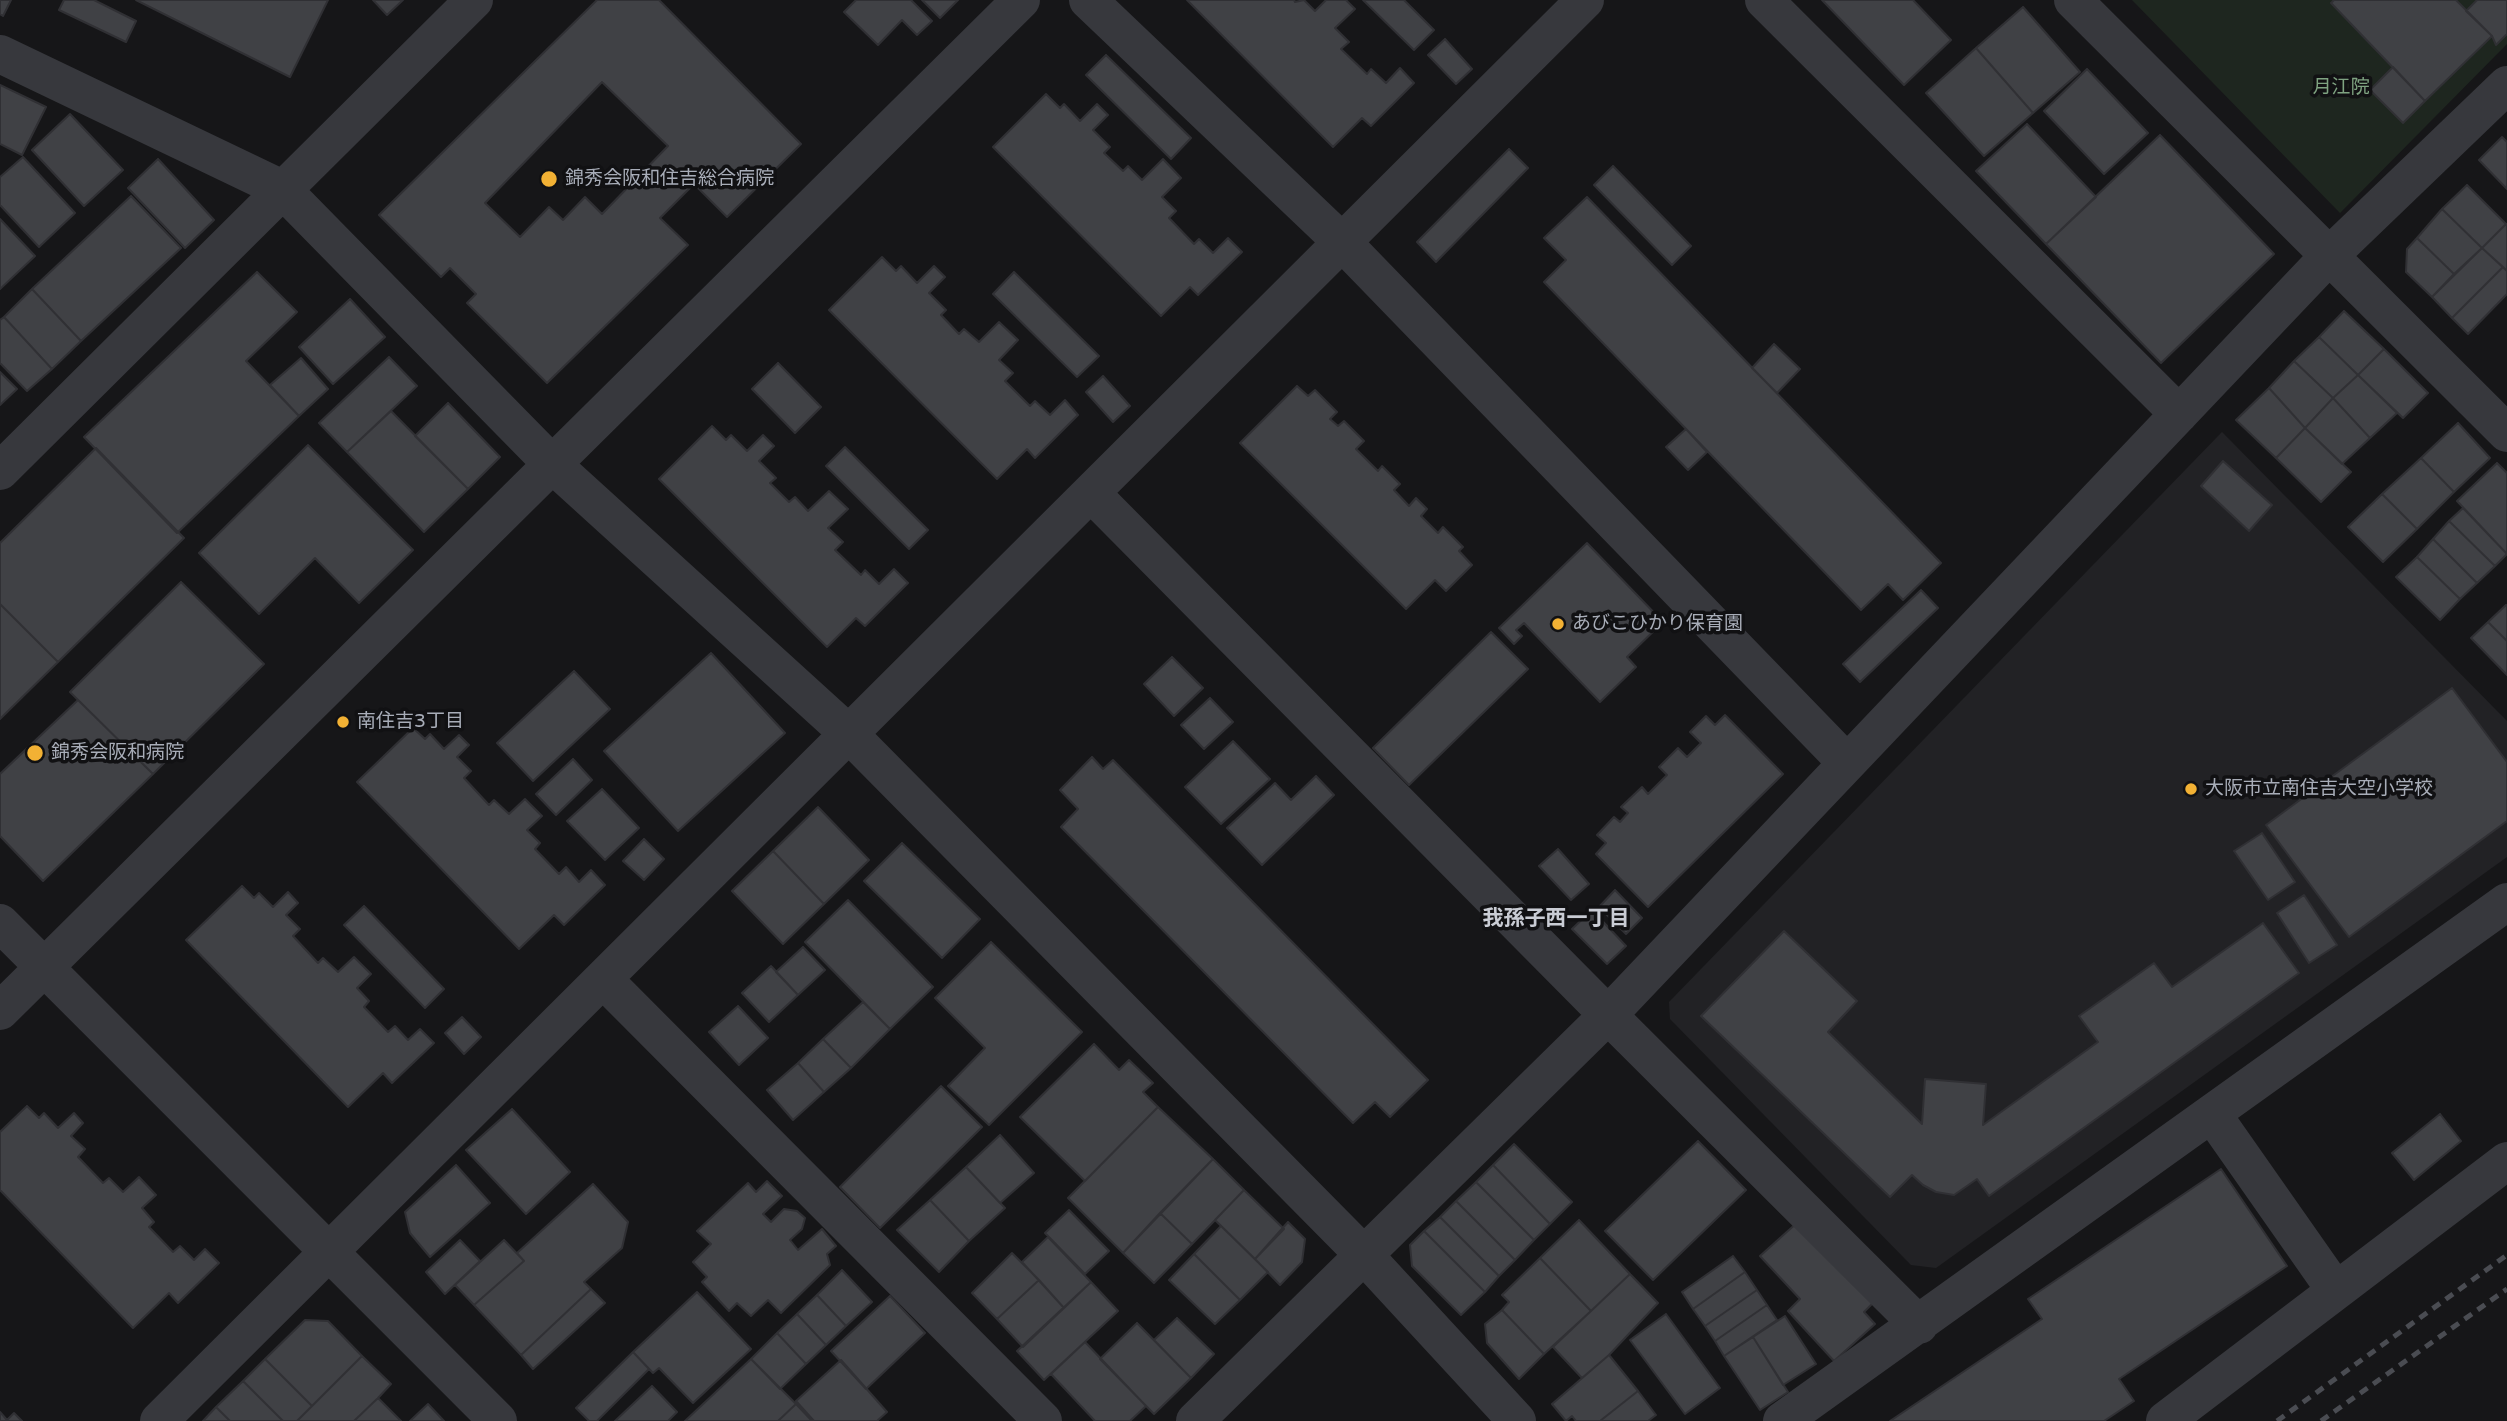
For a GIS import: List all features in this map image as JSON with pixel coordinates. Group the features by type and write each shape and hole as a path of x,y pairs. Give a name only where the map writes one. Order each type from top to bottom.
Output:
{"street":[{"path":"0,471 474,0"},
{"path":"0,1011 1021,0"},
{"path":"1088,0 1343,243 1847,764"},
{"path":"159,1421 1585,0"},
{"path":"1763,0 2179,414"},
{"path":"2073,0 2507,433"},
{"path":"0,54 282,189 552,464 849,734 1363,1254 1517,1421"},
{"path":"1195,1421 1608,1016 2329,256 2507,85"},
{"path":"1091,493 1608,1016 1919,1325"},
{"path":"1782,1421 2507,902"},
{"path":"0,923 498,1421"},
{"path":"603,979 1044,1421"},
{"path":"2212,1114 2336,1291"},
{"path":"2165,1421 2507,1161"}],"shaded area":[{"name":"大阪市立南住吉大空小学校","path":"2222,432 2507,721 2507,857 1936,1268 1911,1265 1670,1019 1669,1002"}],"green space":[{"name":"月江院","path":"2132,0 2507,0 2507,44 2340,213"}],"building":[{"path":"0,0 11,0 3,16 0,14"},
{"path":"64,0 94,0 136,21 126,42 59,10"},
{"path":"136,0 328,0 290,77"},
{"path":"373,0 403,0 387,15"},
{"path":"597,0 659,0 801,144 727,217 694,184 660,218 688,245 547,383 467,303 476,294 450,268 441,277 379,215","holes":["602,82 668,146 602,214 585,197 563,220 549,207 520,237 485,203"]},
{"path":"856,0 911,0 932,21 917,35 902,20 878,45 844,12"},
{"path":"922,0 958,0 940,18"},
{"path":"1187,0 1304,0 1315,11 1326,0 1346,0 1355,9 1335,28 1349,42 1341,49 1367,74 1371,69 1386,83 1400,68 1414,83 1371,126 1362,118 1333,147"},
{"path":"1363,0 1404,0 1434,30 1414,50"},
{"path":"1822,0 1913,0 1951,40 1904,85"},
{"path":"2334,0 2456,0 2492,36 2425,101 2331,3"},
{"path":"2477,0 2507,0 2507,34 2496,45 2492,36 2466,11"},
{"path":"2023,7 2080,72 2033,113 1976,48"},
{"path":"1445,39 1472,69 1456,84 1428,55"},
{"path":"1976,48 2033,113 1984,156 1926,93"},
{"path":"1106,55 1191,138 1171,159 1086,75"},
{"path":"2393,67 2425,101 2403,123 2370,90"},
{"path":"2087,69 2148,133 2104,174 2044,111"},
{"path":"0,85 46,107 22,155 0,144"},
{"path":"1046,94 1060,108 1064,104 1080,121 1097,104 1108,115 1093,130 1110,147 1104,153 1123,171 1128,166 1142,180 1163,159 1181,178 1162,197 1176,211 1169,218 1194,244 1199,239 1213,253 1228,238 1242,252 1198,295 1190,287 1161,316 993,147"},
{"path":"70,114 123,170 84,206 32,150"},
{"path":"2027,124 2096,197 2046,244 1976,171"},
{"path":"2160,135 2274,254 2161,363 2046,244"},
{"path":"2502,137 2507,142 2507,189 2479,160"},
{"path":"1509,149 1528,168 1436,262 1417,242"},
{"path":"23,157 75,213 39,247 0,205 0,177"},
{"path":"158,159 214,220 185,248 128,188"},
{"path":"1613,166 1691,246 1672,265 1594,185"},
{"path":"2467,185 2506,224 2482,248 2442,209"},
{"path":"131,196 181,248 81,341 32,289"},
{"path":"1587,197 1941,563 1903,600 1888,584 1861,610 1544,282 1566,260 1544,238"},
{"path":"2442,209 2482,248 2454,274 2417,238"},
{"path":"0,219 35,256 0,289"},
{"path":"2507,224 2507,271 2482,248"},
{"path":"2417,238 2454,274 2432,297 2406,272 2407,249"},
{"path":"2482,248 2503,267 2452,318 2432,297"},
{"path":"882,257 896,271 901,266 917,283 934,266 945,277 929,293 946,310 941,315 959,334 964,329 979,342 999,322 1018,340 999,360 1013,373 1005,381 1030,406 1035,401 1050,415 1065,400 1078,415 1035,458 1027,449 997,479 829,310"},
{"path":"2503,267 2507,271 2507,294 2468,334 2452,318"},
{"path":"257,272 297,312 246,361 299,416 177,533 84,437"},
{"path":"1014,272 1099,356 1077,377 993,294"},
{"path":"32,289 81,341 52,369 4,317"},
{"path":"350,299 385,337 333,384 299,347"},
{"path":"2344,311 2384,349 2358,375 2319,337"},
{"path":"4,317 52,369 27,391 0,363 0,320"},
{"path":"2319,337 2358,375 2333,398 2294,361"},
{"path":"1774,344 1800,369 1777,393 1752,368"},
{"path":"2384,349 2428,393 2403,418 2358,375"},
{"path":"389,357 417,386 347,452 319,423"},
{"path":"301,358 328,389 299,416 270,385"},
{"path":"2294,361 2333,398 2305,428 2269,388"},
{"path":"778,363 821,407 795,433 752,389"},
{"path":"0,372 17,389 0,405"},
{"path":"2358,375 2397,413 2370,438 2333,398"},
{"path":"1103,376 1130,406 1113,422 1086,392"},
{"path":"1297,386 1308,396 1315,390 1337,412 1330,419 1338,426 1344,421 1364,441 1356,449 1378,471 1382,466 1400,484 1394,490 1409,506 1416,498 1427,509 1421,516 1438,533 1443,527 1463,547 1459,551 1472,565 1446,591 1435,580 1406,609 1240,443"},
{"path":"2269,388 2305,428 2276,458 2236,420"},
{"path":"2333,398 2370,438 2342,464 2305,428"},
{"path":"448,403 500,457 468,489 415,436"},
{"path":"391,411 468,489 424,532 347,452"},
{"path":"2458,423 2490,458 2454,492 2421,458"},
{"path":"712,426 726,440 731,435 747,451 763,435 774,446 759,461 776,478 770,483 789,502 795,497 808,511 829,491 848,509 828,528 843,542 835,550 861,575 865,570 879,584 894,569 908,583 865,626 856,618 827,647 659,479"},
{"path":"2305,428 2351,472 2321,502 2276,458"},
{"path":"1686,429 1707,452 1688,470 1666,447"},
{"path":"308,445 413,550 359,603 315,558 259,614 199,553"},
{"path":"845,447 928,530 909,549 826,466"},
{"path":"96,448 184,538 58,662 0,604 0,543"},
{"path":"2421,458 2454,492 2417,529 2382,494"},
{"path":"2223,461 2272,505 2249,531 2201,486"},
{"path":"2497,463 2507,473 2507,554 2457,501"},
{"path":"2382,494 2417,529 2383,562 2348,527"},
{"path":"2463,508 2507,554 2495,566 2449,521"},
{"path":"2449,521 2495,566 2477,583 2433,539"},
{"path":"2433,539 2477,583 2460,599 2417,557"},
{"path":"1587,543 1663,622 1627,657 1636,667 1600,702 1524,623 1516,630 1522,636 1514,644 1499,628"},
{"path":"2417,557 2460,599 2440,620 2396,577"},
{"path":"181,582 264,664 153,774 70,692"},
{"path":"1921,590 1938,608 1860,682 1843,664"},
{"path":"0,604 58,662 0,719"},
{"path":"2507,606 2507,641 2488,622"},
{"path":"2488,622 2507,641 2507,675 2471,638"},
{"path":"1491,632 1528,669 1409,785 1373,748"},
{"path":"711,653 785,733 678,831 604,751"},
{"path":"1172,657 1203,688 1174,716 1144,684"},
{"path":"574,671 610,709 533,781 497,743"},
{"path":"2452,688 2507,762 2507,821 2349,937 2266,825"},
{"path":"1210,698 1233,722 1204,749 1181,725"},
{"path":"78,700 153,774 43,881 0,836 0,774"},
{"path":"1725,715 1783,774 1648,907 1596,854 1606,843 1597,835 1614,817 1620,822 1628,813 1621,807 1642,787 1648,794 1667,775 1659,767 1678,748 1687,757 1701,743 1690,732 1706,716 1715,725"},
{"path":"413,728 425,739 430,734 444,749 459,735 469,745 457,757 471,771 464,778 489,805 494,800 509,814 525,799 542,816 527,830 540,843 535,849 559,874 566,867 579,882 591,870 605,885 564,925 554,915 519,949 357,782"},
{"path":"1233,741 1270,779 1221,824 1185,787"},
{"path":"1092,757 1103,769 1113,760 1428,1080 1390,1117 1375,1102 1353,1123 1061,827 1078,809 1060,790"},
{"path":"573,759 592,780 556,815 536,794"},
{"path":"1316,776 1334,795 1262,865 1227,828 1275,783 1291,800"},
{"path":"602,789 639,828 605,860 567,821"},
{"path":"818,807 869,860 824,904 773,851"},
{"path":"2262,833 2295,882 2268,900 2234,851"},
{"path":"644,839 664,859 644,880 623,861"},
{"path":"902,843 980,919 942,958 864,881"},
{"path":"1558,849 1589,884 1571,900 1539,866"},
{"path":"773,851 824,904 783,944 732,891"},
{"path":"242,886 254,898 259,893 273,907 288,892 298,903 286,915 300,929 293,936 318,963 323,958 338,972 354,957 371,974 357,988 369,1001 364,1007 388,1032 395,1026 408,1040 420,1029 434,1043 392,1083 383,1073 348,1107 186,940"},
{"path":"1615,890 1642,918 1626,934 1599,907"},
{"path":"2304,895 2337,945 2309,963 2277,913"},
{"path":"848,900 933,987 890,1029 805,942"},
{"path":"364,906 444,989 425,1008 344,925"},
{"path":"1592,910 1626,946 1607,964 1572,929"},
{"path":"2263,923 2299,973 1989,1196 1977,1179 1954,1195 1936,1192 1912,1175 1890,1197 1701,1016 1784,931 1857,1001 1828,1032 1922,1124 1925,1079 1986,1084 1983,1125 2098,1042 2079,1016 2154,963 2172,987"},
{"path":"991,942 1082,1032 989,1125 948,1086 985,1048 935,998"},
{"path":"803,947 825,970 798,995 776,972"},
{"path":"771,966 798,995 769,1022 742,993"},
{"path":"863,1002 890,1029 851,1068 823,1039"},
{"path":"738,1006 768,1038 739,1065 709,1032"},
{"path":"462,1017 481,1037 464,1054 445,1033"},
{"path":"823,1039 851,1068 824,1092 798,1063"},
{"path":"1094,1044 1119,1070 1129,1060 1153,1083 1143,1092 1158,1107 1085,1181 1020,1117"},
{"path":"798,1063 824,1092 793,1120 767,1090"},
{"path":"941,1086 982,1127 880,1228 840,1187"},
{"path":"27,1106 39,1118 44,1113 58,1128 74,1113 83,1123 71,1136 85,1149 78,1157 103,1183 109,1178 123,1192 139,1177 156,1195 142,1208 154,1222 149,1227 173,1252 180,1246 194,1260 205,1249 219,1263 178,1303 169,1293 133,1328 0,1190 0,1132"},
{"path":"1158,1107 1213,1159 1123,1253 1068,1198"},
{"path":"512,1109 570,1172 526,1214 466,1150"},
{"path":"2440,1114 2461,1141 2414,1180 2392,1153"},
{"path":"1000,1135 1034,1173 1000,1203 966,1167"},
{"path":"1698,1141 1746,1190 1653,1280 1605,1231"},
{"path":"1514,1144 1572,1202 1550,1224 1493,1165"},
{"path":"1213,1159 1244,1190 1192,1244 1160,1213"},
{"path":"456,1165 490,1203 430,1257 410,1233 405,1212"},
{"path":"1493,1165 1550,1224 1534,1240 1476,1182"},
{"path":"966,1167 1005,1208 969,1241 930,1200"},
{"path":"2221,1169 2287,1266 2119,1379 2134,1401 2104,1421 1890,1421 2042,1319 2028,1299"},
{"path":"767,1181 782,1196 763,1214 771,1222 784,1209 797,1211 805,1218 802,1229 790,1240 798,1250 822,1229 836,1246 827,1254 830,1265 781,1313 768,1300 751,1316 737,1303 729,1311 702,1282 707,1277 693,1262 711,1244 697,1231 748,1183 756,1192"},
{"path":"1476,1182 1534,1240 1515,1260 1456,1201"},
{"path":"593,1184 628,1222 622,1248 584,1282 591,1289 521,1355 474,1305 524,1261 517,1253"},
{"path":"1244,1190 1284,1229 1255,1259 1215,1220"},
{"path":"930,1200 969,1241 939,1272 897,1230"},
{"path":"1456,1201 1515,1260 1499,1276 1440,1217"},
{"path":"1069,1210 1109,1251 1085,1274 1045,1233"},
{"path":"1160,1213 1192,1244 1154,1283 1123,1253"},
{"path":"1440,1217 1499,1276 1485,1292 1424,1231"},
{"path":"1579,1220 1630,1274 1591,1311 1540,1258"},
{"path":"1799,1221 1874,1302 1864,1312 1875,1324 1834,1361 1788,1311 1800,1299 1760,1256"},
{"path":"1288,1222 1305,1239 1302,1262 1280,1285 1255,1259"},
{"path":"1221,1226 1268,1272 1240,1300 1194,1254"},
{"path":"1424,1231 1485,1292 1461,1315 1412,1266 1410,1245"},
{"path":"1048,1237 1091,1282 1064,1308 1022,1262"},
{"path":"460,1240 480,1261 445,1294 426,1272"},
{"path":"504,1240 524,1261 474,1305 455,1285"},
{"path":"1012,1253 1039,1280 997,1319 972,1293"},
{"path":"1194,1254 1240,1300 1215,1324 1169,1280"},
{"path":"1733,1256 1745,1272 1693,1309 1682,1292"},
{"path":"1540,1258 1591,1311 1544,1354 1502,1310 1509,1302 1502,1295"},
{"path":"842,1270 872,1302 846,1326 817,1295"},
{"path":"1745,1272 1757,1290 1705,1326 1693,1309"},
{"path":"1630,1274 1658,1303 1609,1355 1582,1378 1553,1347"},
{"path":"1039,1280 1064,1308 1023,1347 997,1319"},
{"path":"1091,1282 1118,1311 1044,1380 1017,1351"},
{"path":"591,1289 605,1303 533,1369 521,1355"},
{"path":"1757,1290 1767,1305 1715,1341 1705,1326"},
{"path":"697,1292 751,1349 693,1403 659,1368 653,1373 633,1352"},
{"path":"817,1295 846,1326 826,1345 797,1314"},
{"path":"890,1296 925,1333 866,1389 831,1351"},
{"path":"1767,1305 1777,1320 1724,1356 1715,1341"},
{"path":"1502,1310 1544,1354 1519,1379 1487,1343 1485,1324"},
{"path":"797,1314 826,1345 806,1364 777,1333"},
{"path":"1666,1314 1720,1388 1685,1414 1630,1340"},
{"path":"1785,1316 1816,1364 1783,1385 1753,1337"},
{"path":"1177,1318 1214,1354 1191,1378 1154,1340"},
{"path":"305,1320 328,1321 362,1356 312,1406 265,1359"},
{"path":"1137,1323 1191,1378 1154,1414 1100,1359"},
{"path":"777,1333 806,1364 780,1389 751,1359"},
{"path":"1753,1337 1788,1392 1760,1410 1724,1356"},
{"path":"1085,1342 1146,1406 1130,1421 1095,1421 1051,1374"},
{"path":"633,1352 649,1369 597,1421 589,1421 576,1408"},
{"path":"1609,1355 1638,1391 1600,1421 1576,1421 1572,1416 1566,1421 1552,1404"},
{"path":"362,1356 391,1384 378,1398 354,1421 297,1421"},
{"path":"265,1359 312,1406 297,1421 283,1421 243,1381"},
{"path":"751,1359 796,1404 778,1421 685,1421"},
{"path":"841,1360 887,1412 877,1421 814,1421 796,1401"},
{"path":"243,1381 283,1421 230,1421 216,1407"},
{"path":"652,1386 677,1412 668,1421 615,1421"},
{"path":"1638,1391 1656,1415 1648,1421 1600,1421"},
{"path":"378,1398 401,1421 354,1421"},
{"path":"428,1404 444,1421 410,1421"},
{"path":"796,1404 812,1421 778,1421"},
{"path":"216,1407 230,1421 203,1421"},
{"path":"0,1412 7,1420 14,1413 22,1421 0,1421"}],"railway":[{"path":"2277,1421 2507,1255"},
{"path":"2321,1421 2507,1289"}],"place":[{"name":"錦秀会阪和住吉総合病院","path":"549,179"},
{"name":"あびこひかり保育園","path":"1558,624"},
{"name":"南住吉3丁目","path":"343,722"},
{"name":"錦秀会阪和病院","path":"35,753"},
{"name":"大阪市立南住吉大空小学校","path":"2191,789"}],"district":[{"name":"我孫子西一丁目","path":"1556,919"}]}
